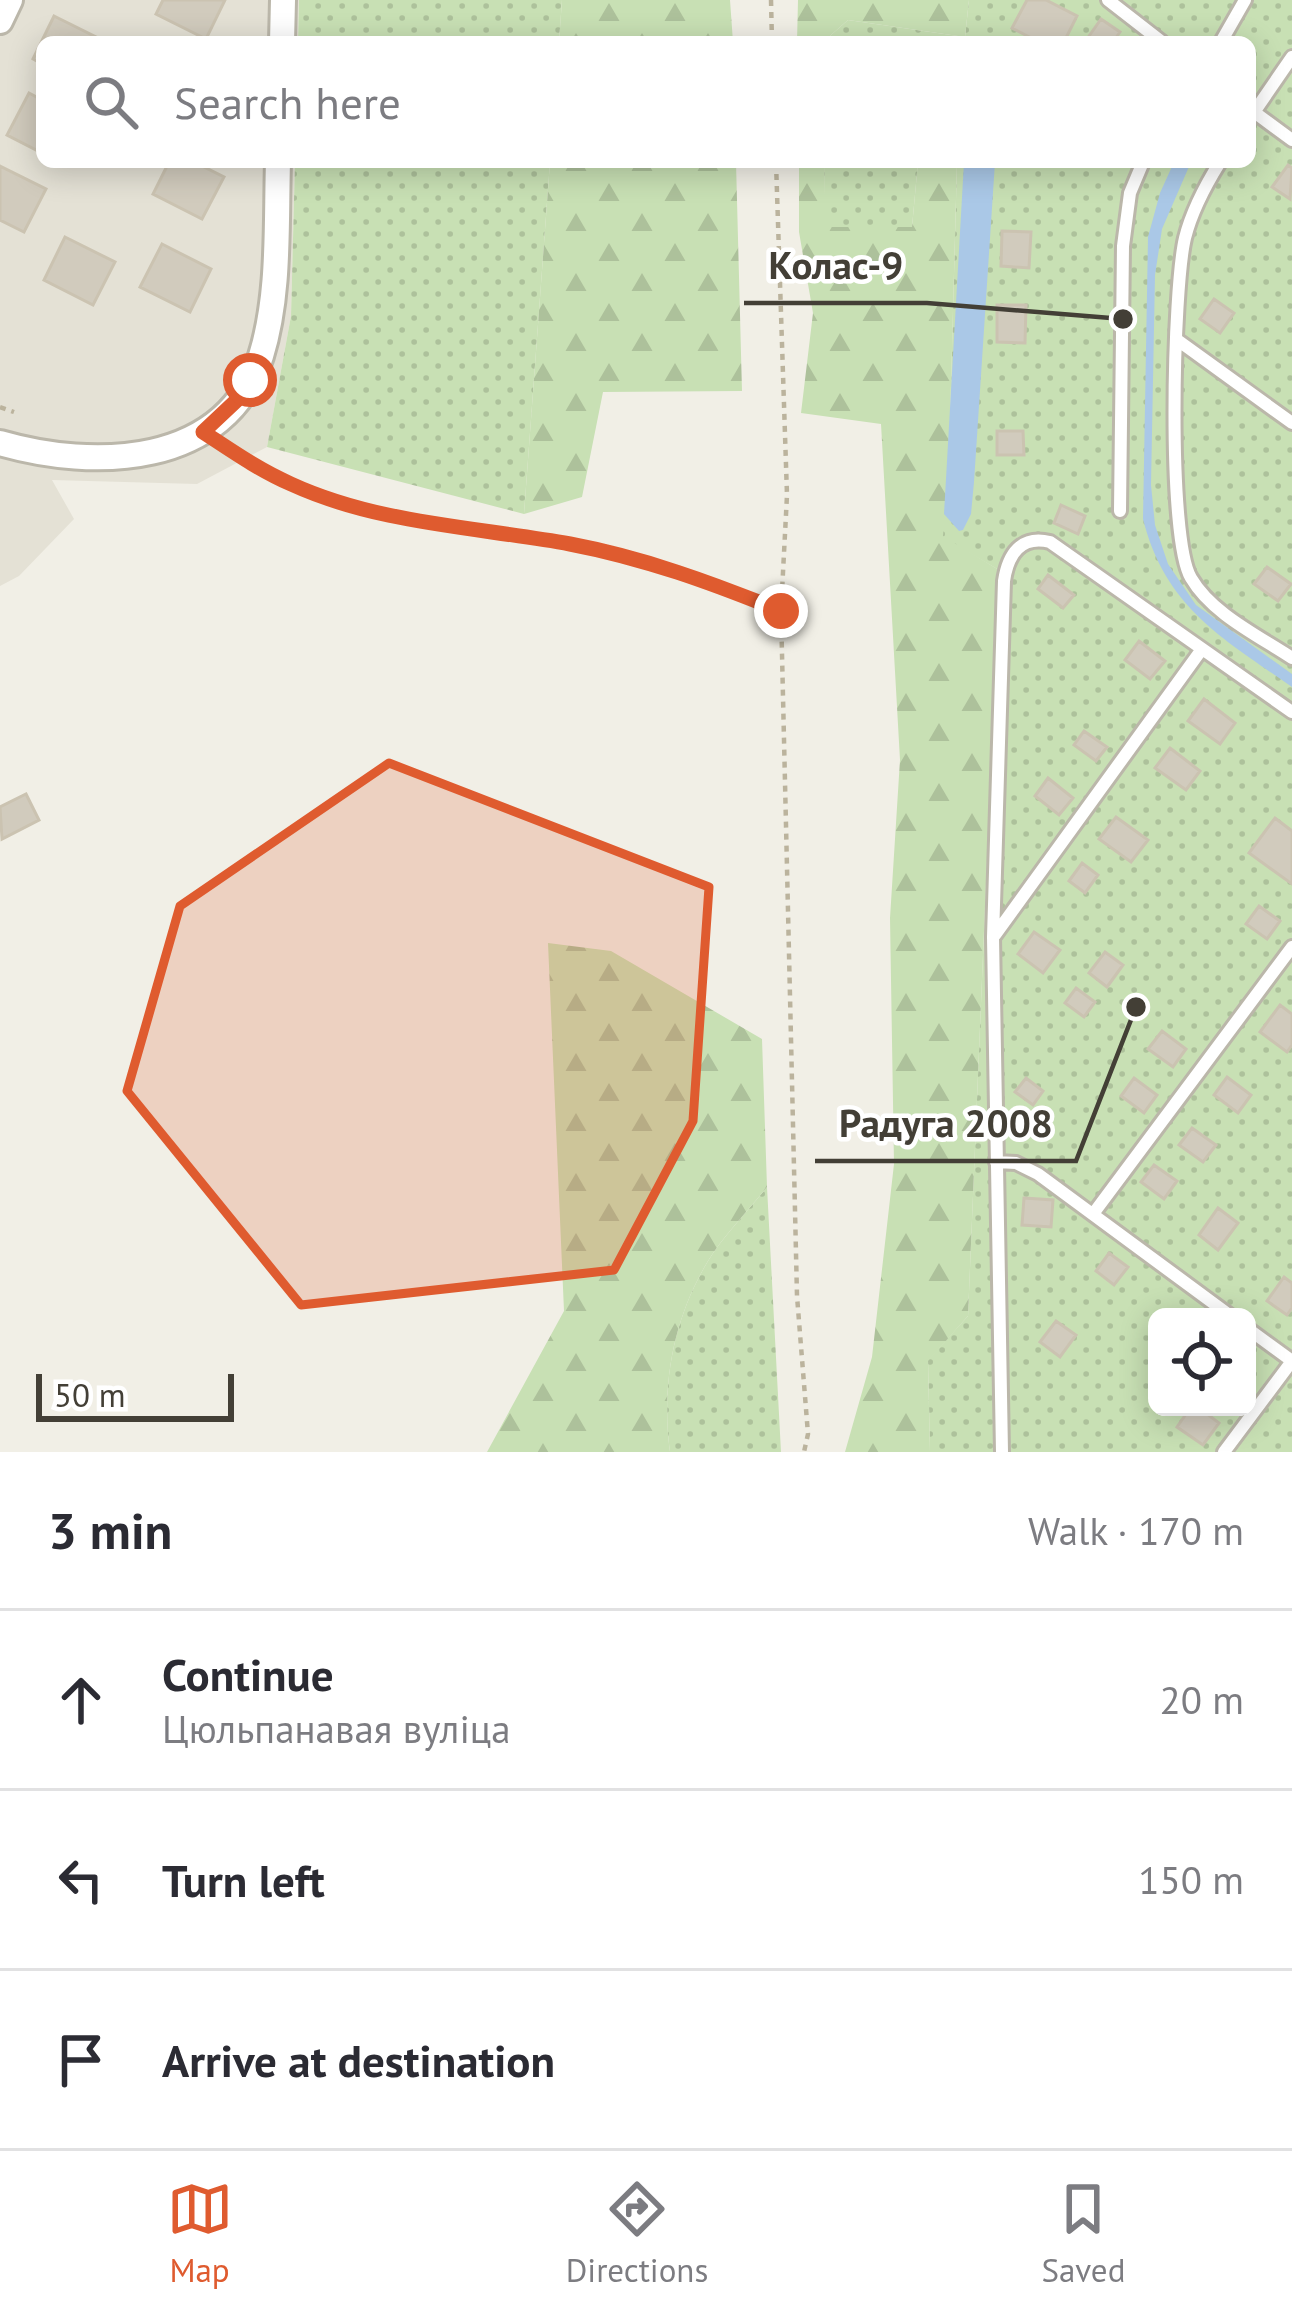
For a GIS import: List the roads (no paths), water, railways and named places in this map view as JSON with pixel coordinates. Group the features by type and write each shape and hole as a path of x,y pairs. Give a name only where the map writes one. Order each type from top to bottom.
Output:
{"street":[{"path":"0,21 10,0"},
{"path":"282,36 283,0"},
{"path":"0,443 76,457 127,458 170,448 203,432 237,400 260,359 274,275 278,168"}],"lane":[{"path":"1108,0 1154,36"},
{"path":"1224,36 1245,0"},
{"path":"1256,107 1292,57"},
{"path":"1256,116 1292,140"},
{"path":"1120,511 1123,246 1130,193 1140,168"},
{"path":"1217,168 1194,210 1177,297 1178,536 1182,558 1203,593 1292,658"},
{"path":"1176,339 1292,423"},
{"path":"1003,1452 993,937 1004,581 1014,550 1030,540 1050,542 1292,712"},
{"path":"993,937 1202,649"},
{"path":"1093,1214 1292,947"},
{"path":"996,1162 1027,1167 1220,1308"},
{"path":"1224,1452 1292,1361 1256,1335"}],"water":[{"path":"964,168 995,168 971,514 959,531 944,514"},
{"path":"1171,168 1188,168 1162,229 1155,275 1151,485 1155,525 1168,564 1196,605 1292,674 1292,687 1220,636 1181,598 1153,549 1143,519 1148,237"}],"place":[{"name":"Колас-9","path":"1123,319"},
{"name":"Радуга 2008","path":"1136,1007"}]}
